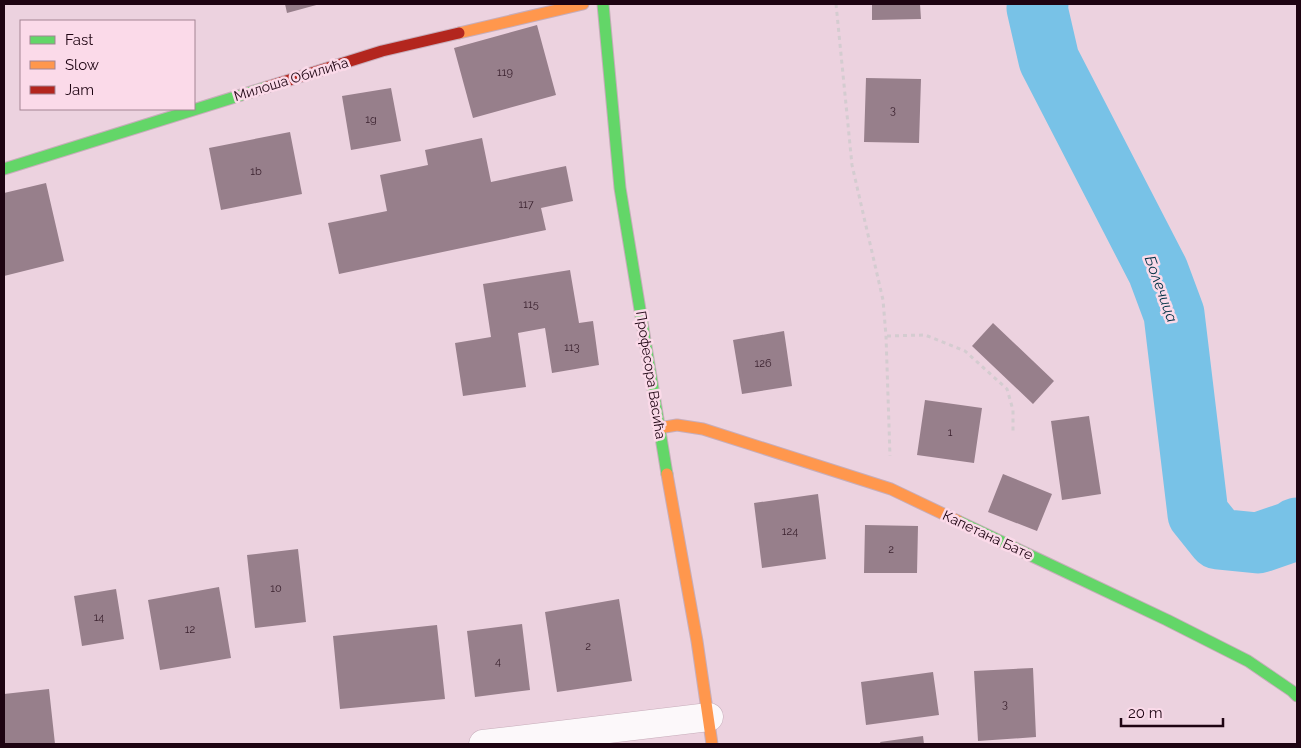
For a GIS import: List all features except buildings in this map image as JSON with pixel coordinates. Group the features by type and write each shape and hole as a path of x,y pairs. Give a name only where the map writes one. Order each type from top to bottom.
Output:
{"street":[{"name":"Милоша Обилића","path":"195,109 382,51 583,4"},
{"name":"Професора Васића","path":"603,4 620,188 659,428 697,641 712,744"},
{"name":"Милоша Обилића","path":"4,169 193,110"},
{"name":"Капетана Бате","path":"659,428 676,425 703,429 891,490 1248,660 1297,696"},
{"path":"483,744 709,717"}],"path":[{"path":"836,4 852,165 883,300 891,490"},
{"path":"886,336 925,335 965,351 1007,389 1013,410 1013,434"}],"waterway":[{"name":"Болечица","path":"1038,4 1037,8 1049,60 1158,271 1174,314 1198,514 1218,539 1258,543 1297,528"}],"traffic: fast":[{"path":"603,4 620,188 667,474"},
{"path":"195,109 267,87"},
{"path":"4,169 193,110"},
{"path":"958,521 1167,620 1248,661 1297,696"}],"traffic: slow":[{"path":"459,33 583,4"},
{"path":"659,428 677,425 703,429 891,489 958,521"},
{"path":"667,474 697,641 712,744"}],"traffic: jam":[{"path":"267,87 382,51 459,33"}]}
